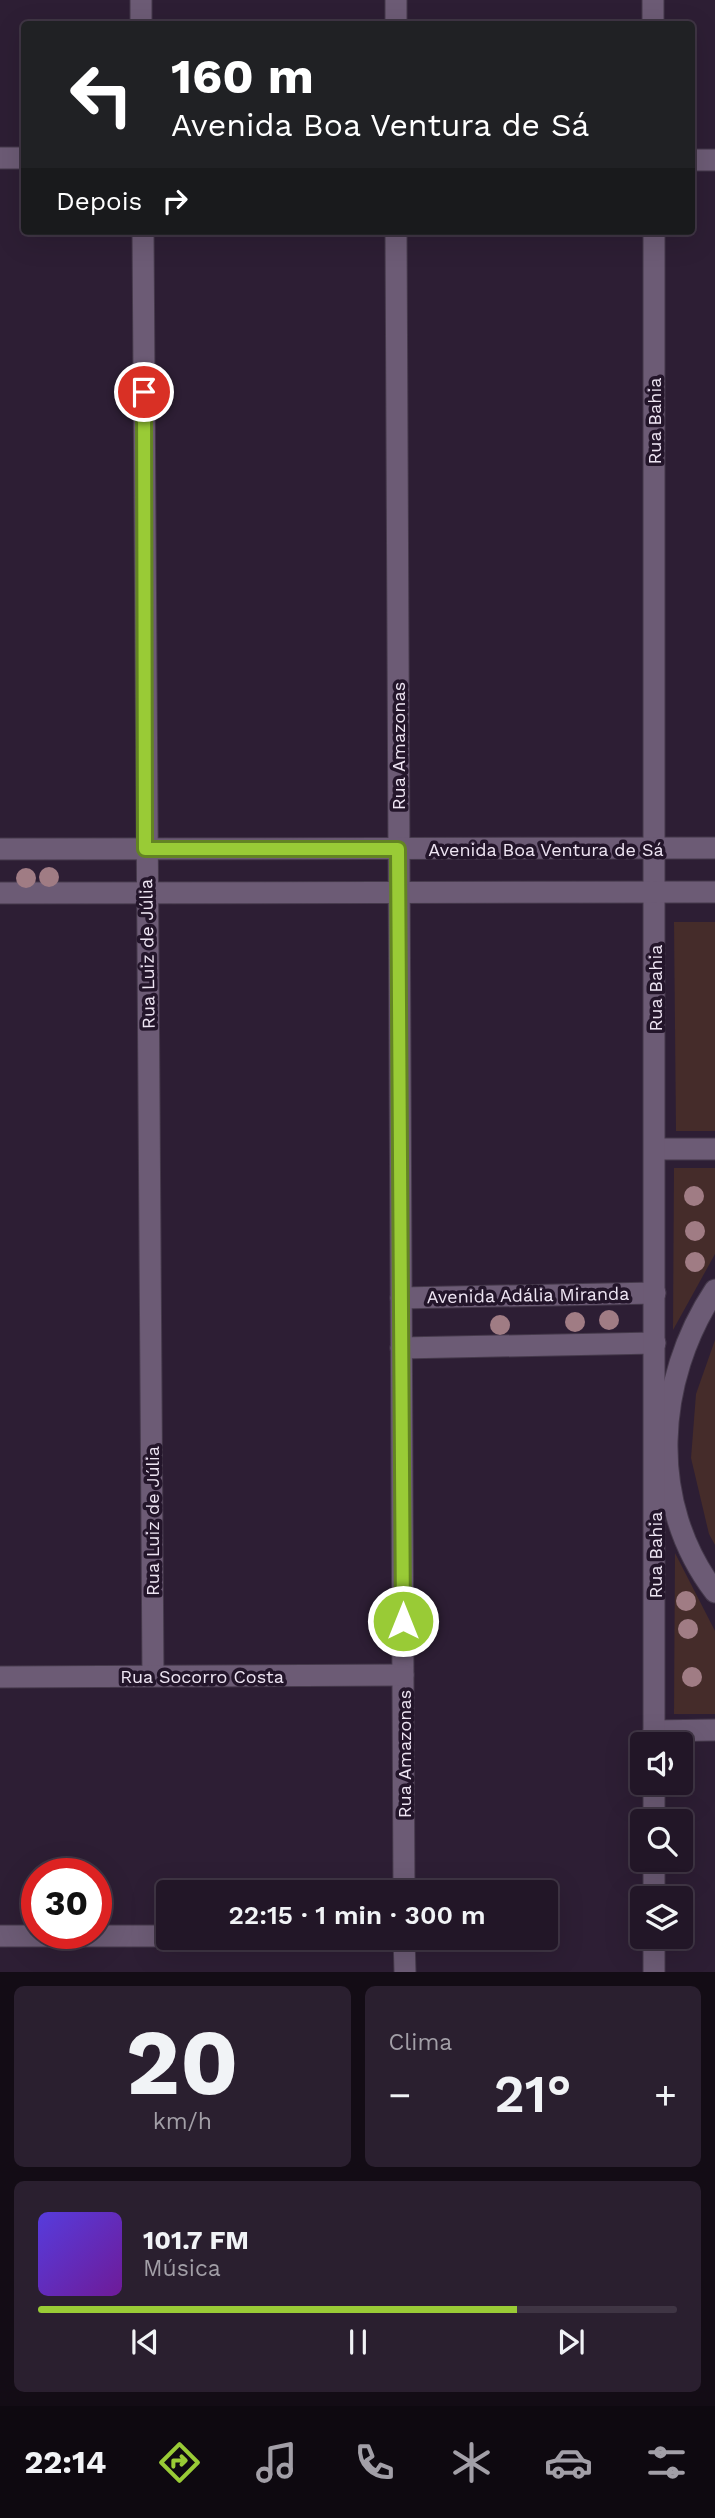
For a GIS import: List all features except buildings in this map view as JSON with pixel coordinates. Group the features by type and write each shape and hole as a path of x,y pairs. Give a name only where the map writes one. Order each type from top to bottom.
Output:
{"street":[{"path":"141,0 141,21"},
{"path":"396,0 396,21"},
{"path":"653,0 653,21"},
{"path":"0,158 21,158"},
{"path":"695,160 715,160"},
{"name":"Rua Luiz de Júlia","path":"143,235 145,849 153,1676"},
{"name":"Rua Amazonas","path":"396,235 404,1880"},
{"name":"Rua Bahia","path":"654,235 655,1343 660,1454 654,1732"},
{"name":"Avenida Boa Ventura de Sá","path":"0,849 715,848"},
{"path":"0,893 715,892"},
{"path":"655,1149 715,1149"},
{"path":"715,1290 694,1322 671,1386 660,1454 677,1516 702,1575 715,1591"},
{"name":"Avenida Adália Miranda","path":"401,1298 655,1293"},
{"path":"401,1348 655,1343"},
{"name":"Rua Socorro Costa","path":"0,1677 403,1675"},
{"path":"693,1733 715,1730"},
{"path":"0,1936 156,1936"},
{"path":"654,1949 654,1972"},
{"path":"404,1950 405,1972"}],"shaded area":[{"path":"674,922 715,922 715,1131 676,1131"},
{"path":"674,1168 715,1168 715,1254 673,1330"},
{"path":"715,1340 715,1545 709,1534 691,1458 696,1394"},
{"path":"675,1553 715,1631 715,1714 674,1714"}],"route":[{"path":"144,392 145,849 398,849 403,1621"}]}
